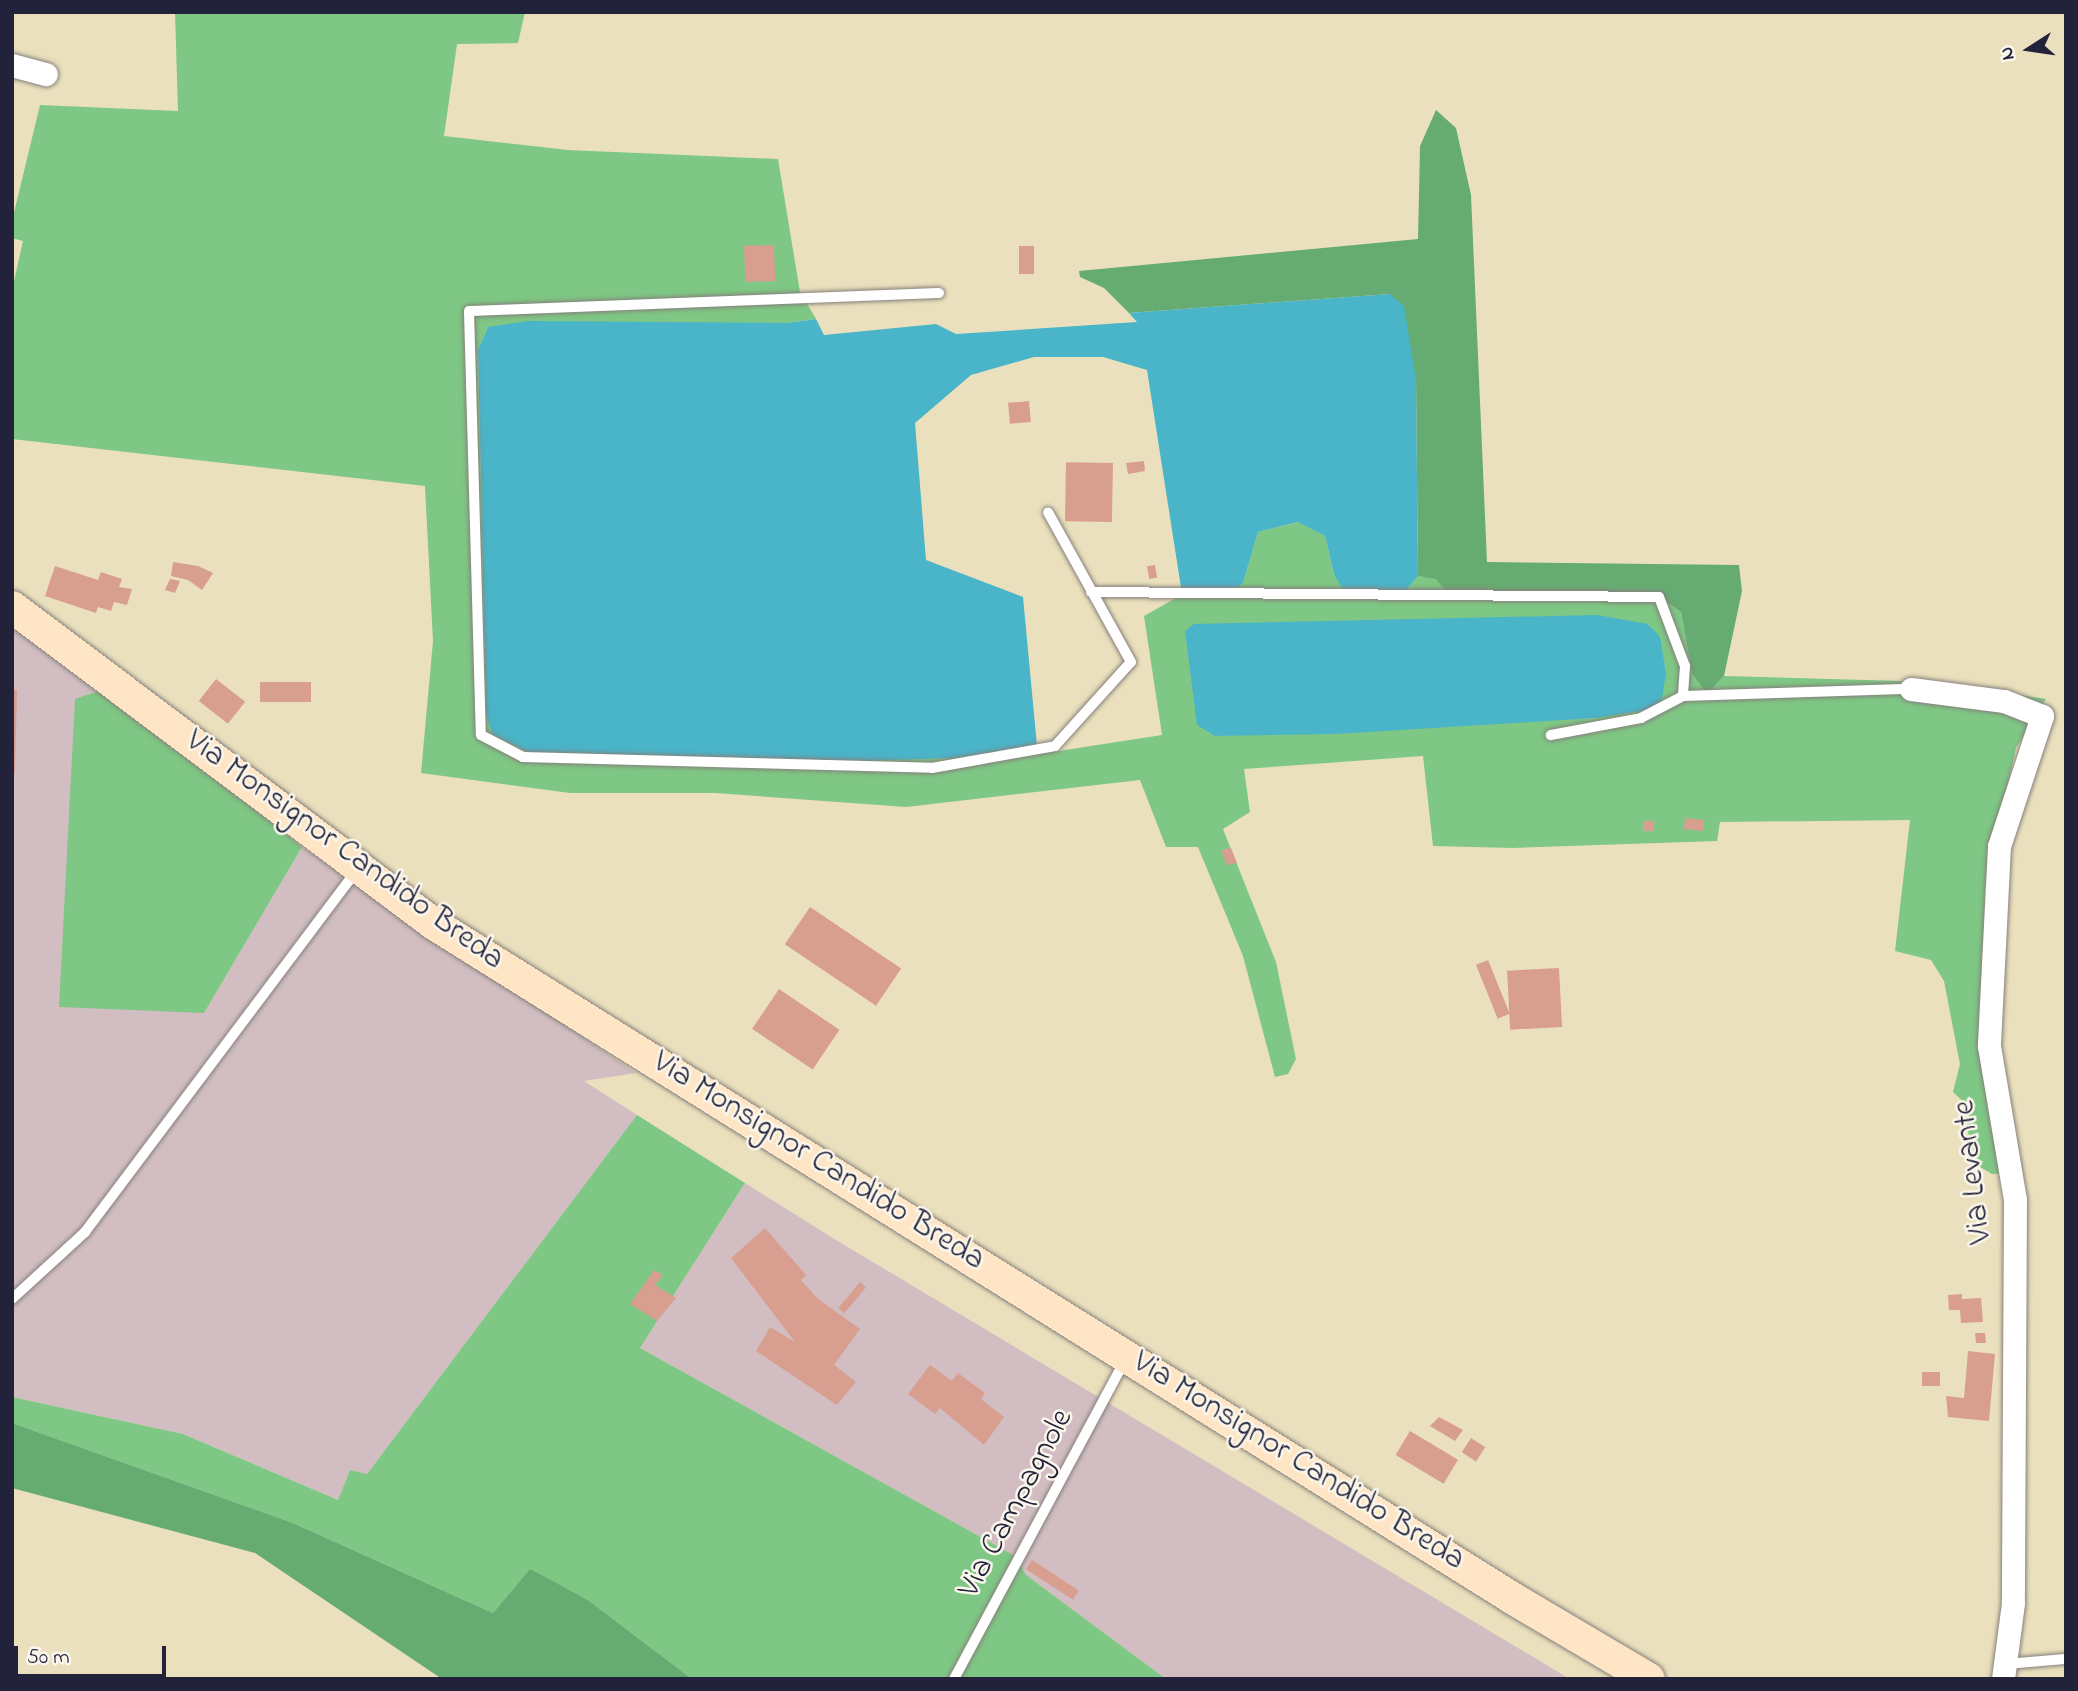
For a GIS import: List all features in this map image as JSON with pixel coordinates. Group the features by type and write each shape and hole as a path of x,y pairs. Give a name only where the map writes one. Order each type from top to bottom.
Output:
{"main road":[{"name":"Via Monsignor Candido Breda","path":"12,607 434,924 1128,1354 1512,1598 1649,1679"}],"street":[{"path":"12,65 46,74"},
{"name":"Via Levante","path":"1911,689 2004,701 2042,716 1999,846 1989,1046 2015,1199 2013,1603 2004,1672"}],"lane":[{"path":"939,293 469,311 481,736 523,757 932,768 1055,746 1131,662 1048,512"},
{"path":"1091,592 1659,597 1685,666 1683,696"},
{"path":"1551,734 1641,718 1683,696 1911,689"},
{"path":"12,1299 85,1232 358,867"},
{"name":"Via Campagnole","path":"954,1679 1128,1354"},
{"path":"2004,1672 2066,1659"}],"shaded area":[{"path":"12,612 105,689 204,1013 302,847 636,1073 584,1081 637,1115 367,1474 350,1470 338,1500 183,1434 12,1397"},
{"path":"745,1183 1570,1679 1166,1679 1026,1575 1015,1556 640,1348"}],"green space":[{"path":"175,12 525,12 518,43 457,44 444,136 568,150 778,159 800,292 816,319 787,323 488,327 478,350 486,715 1039,754 1162,735 1144,616 1183,594 1243,583 1258,532 1299,522 1325,536 1334,574 1402,595 1418,576 1655,594 1681,612 1692,674 1707,694 1724,676 1935,682 2046,699 2016,748 1985,888 1984,1032 2006,1173 1992,1174 1977,1165 1967,1128 1970,1108 1953,1092 1960,1064 1944,981 1931,960 1895,951 1910,820 1720,822 1717,841 1513,848 1433,846 1423,756 1244,769 1250,812 1223,829 1276,962 1296,1059 1288,1074 1275,1077 1243,956 1198,847 1166,847 1140,780 906,807 715,793 570,793 421,773 433,641 425,486 12,439 12,290 23,241 12,238 12,221 40,105 178,111","holes":["1648,624 1659,637 1666,673 1596,718 1215,736"]},
{"path":"1436,110 1456,128 1471,195 1487,562 1739,565 1742,591 1724,676 1707,694 1692,674 1681,612 1655,594 1447,593 1436,579 1418,576 1416,379 1390,294 1129,313 1104,288 1080,277 1079,271 1418,239 1420,146"},
{"path":"105,689 302,847 204,1013 59,1007 75,699"},
{"path":"637,1115 745,1183 640,1348 1015,1556 1026,1575 1166,1679 692,1679 588,1600 530,1570 493,1613 293,1523 12,1423 12,1397 183,1434 338,1500 350,1470 367,1474"},
{"path":"12,1423 293,1523 493,1613 530,1569 588,1600 692,1679 442,1679 255,1553 12,1488"}],"water":[{"path":"1390,294 1404,306 1416,379 1418,576 1402,595 1347,597 1334,574 1325,536 1298,522 1258,532 1243,583 1233,591 1182,594 1147,370 1103,357 1034,357 971,375 915,423 926,560 1023,597 1037,746 980,757 861,761 528,752 493,735 486,715 478,350 488,327 528,321 787,323 816,319 824,335 936,324 956,334 1137,322 1129,313"},
{"path":"1597,615 1648,624 1660,637 1666,673 1662,698 1653,709 1596,718 1335,734 1215,736 1197,725 1185,631 1194,624"}],"building":[{"path":"774,245 775,281 745,282 744,246"},
{"path":"1019,246 1034,246 1034,274 1019,274"},
{"path":"1029,401 1031,422 1010,424 1008,403"},
{"path":"1144,461 1145,471 1128,474 1126,463"},
{"path":"1066,462 1113,463 1112,522 1065,521"},
{"path":"173,562 198,566 213,573 202,590 188,580 171,576"},
{"path":"1155,565 1157,578 1149,579 1147,566"},
{"path":"55,566 98,580 101,572 122,579 119,587 132,589 127,605 114,602 111,611 98,607 96,613 45,596"},
{"path":"170,579 180,581 175,593 165,590"},
{"path":"216,679 245,702 228,724 199,701"},
{"path":"260,682 311,682 311,702 260,702"},
{"path":"12,690 17,690 15,773 12,773"},
{"path":"1685,818 1704,820 1703,831 1684,829"},
{"path":"1643,821 1654,821 1654,831 1643,831"},
{"path":"1231,848 1237,863 1227,865 1221,850"},
{"path":"810,907 901,969 876,1006 785,944"},
{"path":"1488,960 1510,1014 1498,1019 1476,965"},
{"path":"1559,968 1562,1027 1510,1030 1507,971"},
{"path":"779,989 840,1030 813,1070 752,1029"},
{"path":"765,1228 806,1275 801,1280 818,1299 860,1329 834,1365 856,1382 837,1405 756,1351 770,1327 795,1342 731,1258"},
{"path":"654,1270 663,1275 655,1285 676,1298 657,1321 630,1304"},
{"path":"860,1282 866,1287 844,1313 838,1308"},
{"path":"1962,1294 1962,1299 1981,1298 1983,1322 1961,1323 1960,1310 1949,1310 1948,1295"},
{"path":"1975,1333 1985,1333 1986,1343 1976,1343"},
{"path":"1968,1351 1995,1354 1989,1421 1948,1417 1946,1396 1964,1398"},
{"path":"930,1365 952,1381 958,1373 985,1393 981,1399 1004,1417 984,1445 940,1408 935,1414 908,1394"},
{"path":"1922,1372 1940,1372 1940,1386 1922,1386"},
{"path":"1439,1417 1463,1430 1455,1441 1430,1426"},
{"path":"1410,1431 1458,1460 1444,1484 1396,1455"},
{"path":"1471,1438 1485,1447 1476,1462 1462,1452"},
{"path":"1032,1560 1079,1590 1073,1600 1026,1569"}]}
